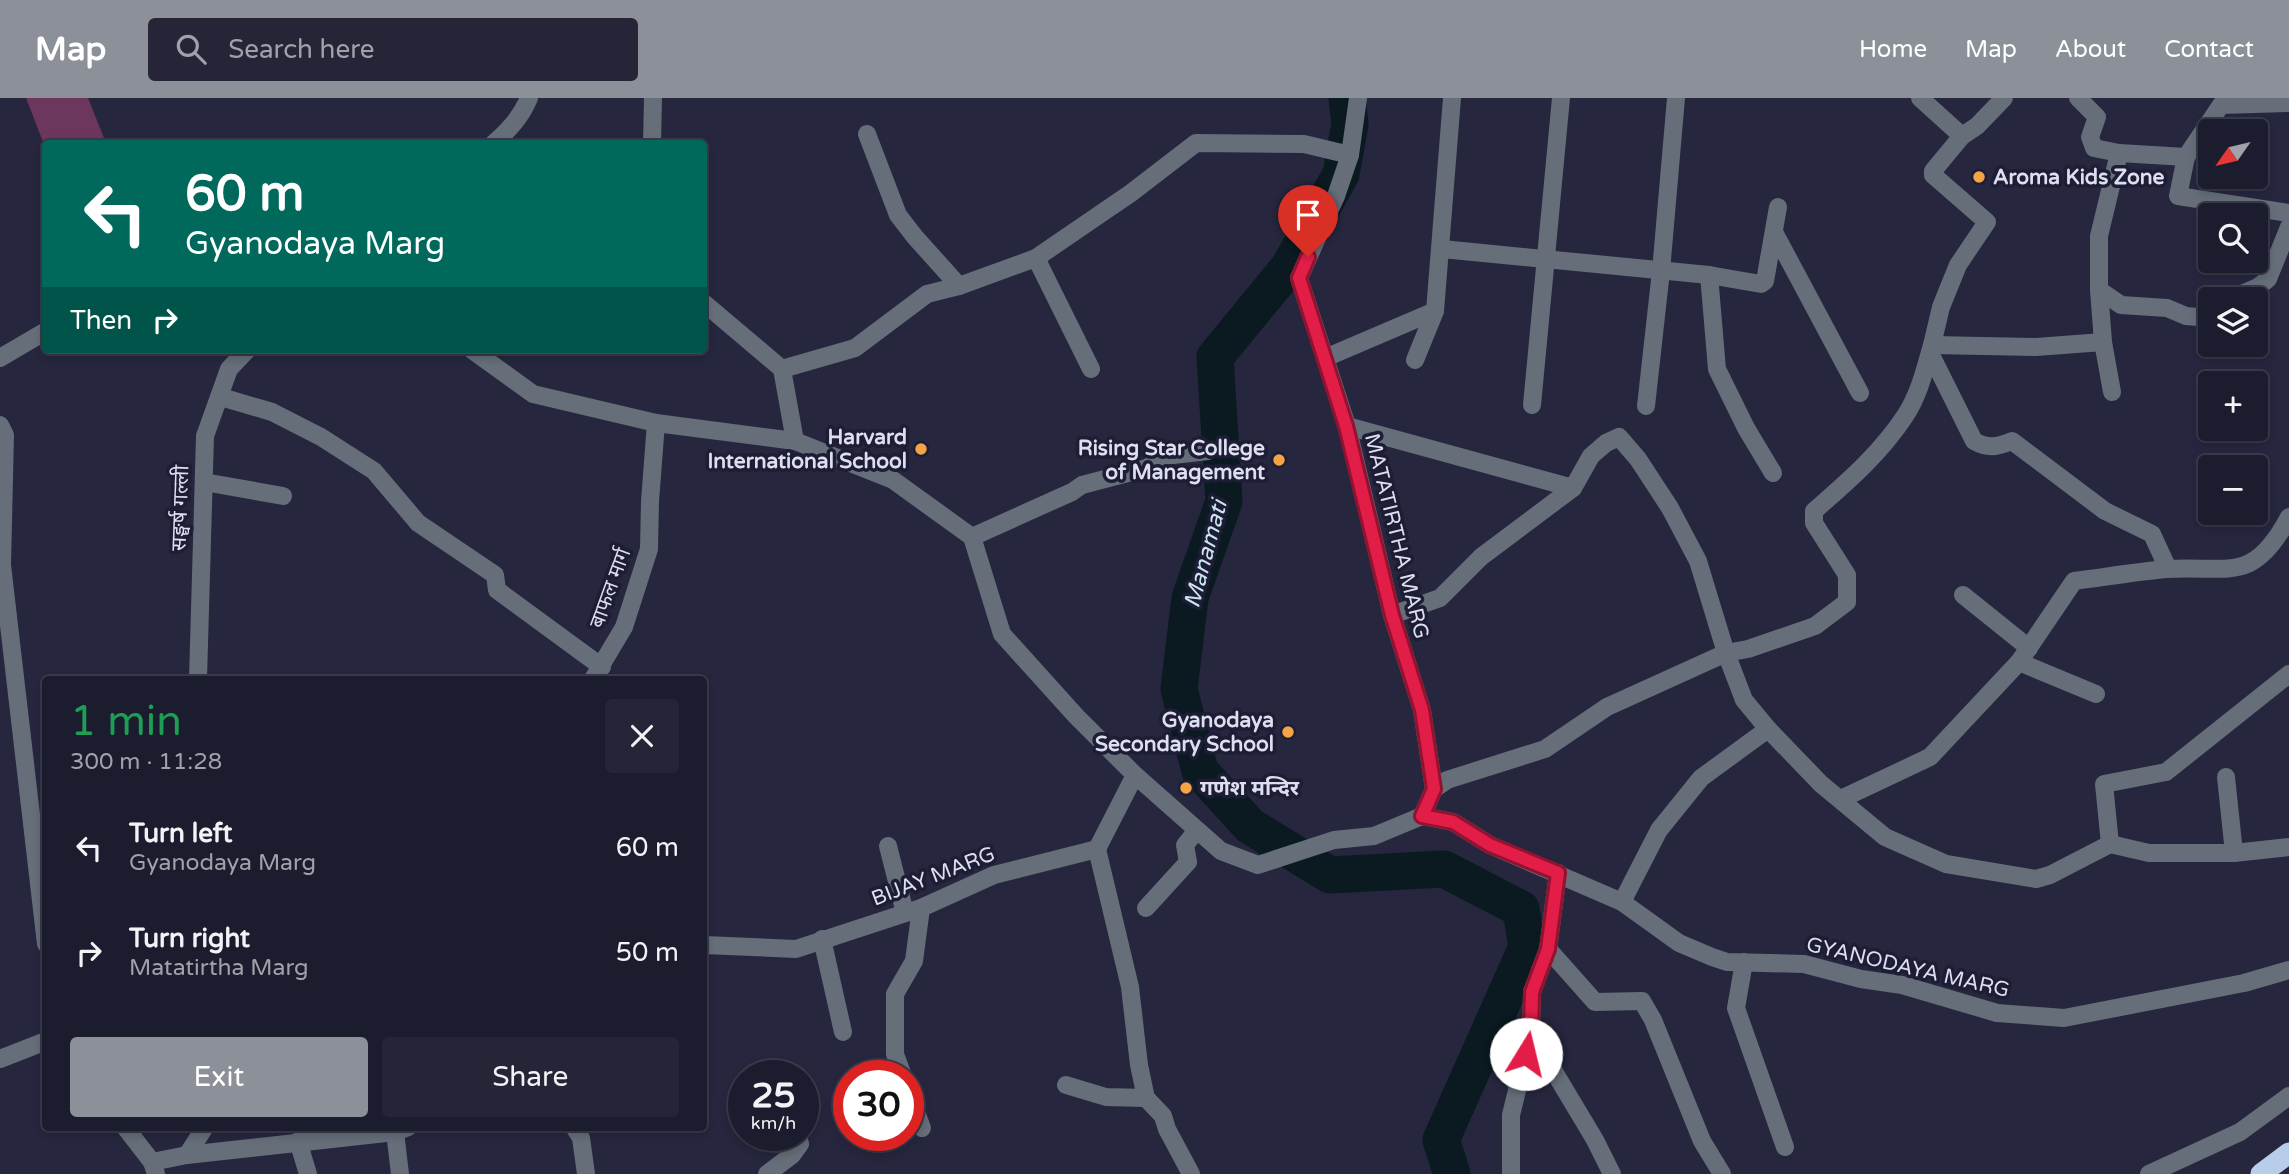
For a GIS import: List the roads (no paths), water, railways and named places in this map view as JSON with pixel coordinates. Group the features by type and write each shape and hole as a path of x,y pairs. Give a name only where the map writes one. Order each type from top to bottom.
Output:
{"highway":[{"path":"2261,1174 2289,1153"}],"street":[{"path":"498,140 521,114 528,98"},
{"path":"652,140 653,98"},
{"name":"MATATIRTHA MARG","path":"1358,98 1350,155 1336,195 1299,278 1346,426 1392,615 1422,710 1434,789"},
{"path":"1416,360 1435,311 1452,98"},
{"path":"1532,405 1562,98"},
{"path":"1646,406 1676,98"},
{"path":"1920,98 1962,136"},
{"path":"478,354 533,394 656,423 795,441 893,480 972,537 1002,634 1076,716 1135,775 1221,852 1258,865 1334,840 1374,836 1422,816 1434,789 1447,780 1545,750 1607,706 1726,653 1748,649 1815,626 1847,602 1847,575 1814,523 1814,511 1869,463 1906,415 1919,389 1941,307 1958,265 1987,222 1933,175 1933,171 1962,136 1977,126 2004,98"},
{"path":"2078,98 2097,117 2090,136 2094,148 2119,153 2197,149"},
{"path":"2289,103 2221,105 2197,149 2178,195 2289,213"},
{"path":"867,134 898,215 959,286"},
{"path":"782,369 855,348 927,294 959,286 1036,258 1131,193 1196,143 1304,144 1350,155"},
{"path":"2112,392 2103,342 2099,236 2119,153"},
{"path":"1441,249 1709,275 1761,284 1765,281 1778,207"},
{"path":"2259,287 2268,279 2289,226"},
{"path":"1774,232 1860,393"},
{"path":"1036,258 1090,369"},
{"path":"1709,275 1717,369 1746,428 1773,472"},
{"path":"2099,290 2121,304 2167,308 2186,316 2198,317"},
{"path":"707,306 782,369 795,441"},
{"path":"1325,358 1435,311"},
{"path":"0,358 42,333"},
{"path":"1931,349 2036,347 2103,342"},
{"path":"1931,349 1974,441 1982,446 1995,448 2012,441 2105,511 2152,534 2168,569"},
{"name":"सङ्घर्ष गल्ली","path":"198,676 205,436 229,369 243,354"},
{"path":"221,397 272,412 321,437 374,471 418,523 495,575 497,590 598,673"},
{"name":"बाफल मार्ग","path":"598,673 624,627 649,549 656,423"},
{"path":"0,425 5,435 2,565 42,910"},
{"path":"1346,426 1573,488"},
{"path":"1392,615 1440,598 1481,557 1573,488 1591,456 1606,443 1619,437 1638,459 1670,508 1698,561 1726,653 1744,699 1768,729 1821,784 1885,836 1946,864 2036,879 2050,876 2110,844 2149,853 2234,853 2289,848"},
{"path":"972,537 1082,485 1147,468 1164,456 1208,451"},
{"path":"204,482 283,496"},
{"path":"1841,799 1930,757 2024,655 2074,580 2168,569 2237,569 2260,556 2277,541 2289,519"},
{"path":"1963,595 2024,655 2096,694"},
{"path":"2110,844 2104,785 2166,772 2289,674"},
{"path":"1622,902 1659,831 1701,778 1768,729"},
{"path":"1135,775 1097,849 1130,987 1139,1065 1146,1098 1163,1116 1191,1174"},
{"path":"2227,777 2234,853"},
{"name":"GYANODAYA MARG","path":"1422,816 1453,822 1490,845 1622,902 1679,943 1720,960 1804,964 1861,979 1902,985 1997,1013 2064,1018 2245,983 2289,970"},
{"path":"1146,908 1180,874 1188,862 1185,845 1197,830"},
{"path":"888,846 913,911 914,961 895,994 897,1060"},
{"name":"BIJAY MARG","path":"707,945 796,949 913,911 994,875 1097,849"},
{"path":"1511,1174 1511,1115 1531,1033 1532,992 1548,949 1558,873"},
{"path":"822,939 844,1032"},
{"path":"1548,949 1595,1002 1642,1001 1653,1020 1702,1141 1721,1174"},
{"path":"1744,962 1736,1008 1785,1147"},
{"path":"1531,1033 1595,1140 1612,1174"},
{"path":"0,1059 42,1043"},
{"path":"1066,1085 1106,1097 1146,1098"},
{"path":"2149,1174 2240,1132 2289,1096"},
{"path":"128,1131 154,1168 187,1155 384,1131"},
{"path":"187,1155 202,1131"},
{"path":"400,1174 401,1131"},
{"path":"577,1131 581,1138 586,1174"},
{"path":"298,1141 307,1174"},
{"path":"766,1174 795,1151"}],"waterway":[{"name":"Manamati","path":"1347,98 1350,124 1341,174 1289,267 1215,357 1224,501 1190,598 1179,689 1200,771 1250,826 1330,875 1444,869 1521,909 1527,947 1441,1140 1452,1174"}],"place":[{"name":"Aroma Kids Zone","path":"1979,177"},
{"name":"Harvard International School","path":"921,449"},
{"name":"Rising Star College of Management","path":"1279,460"},
{"name":"Gyanodaya Secondary School","path":"1288,732"},
{"name":"गणेश मन्दिर","path":"1186,788"}]}
